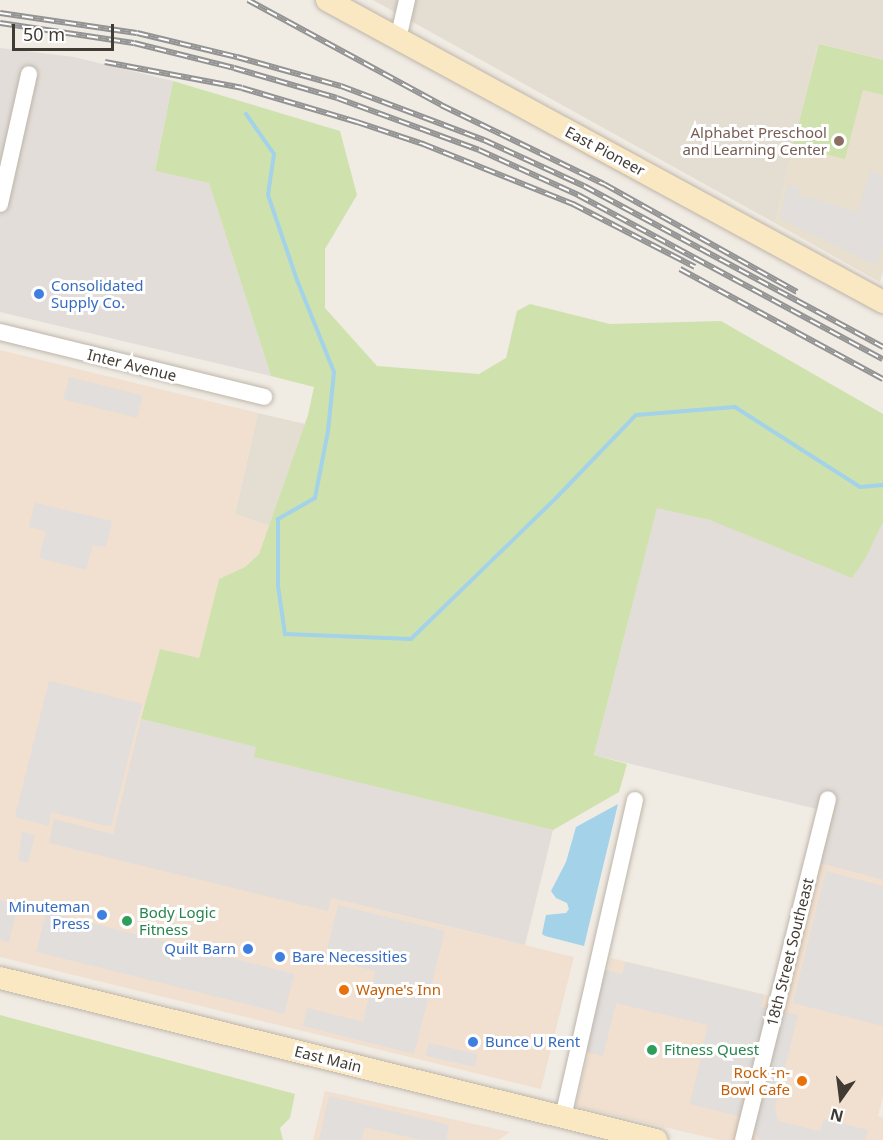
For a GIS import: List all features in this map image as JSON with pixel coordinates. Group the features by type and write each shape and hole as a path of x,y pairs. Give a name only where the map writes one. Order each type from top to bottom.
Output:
{"main road":[{"name":"East Pioneer","path":"327,0 883,302"},
{"name":"East Main","path":"0,978 563,1117 624,1136 656,1140"}],"street":[{"path":"398,39 407,0"},
{"path":"0,204 29,74"},
{"name":"Inter Avenue","path":"0,333 264,397"},
{"name":"18th Street Southeast","path":"743,1140 828,799"},
{"path":"563,1117 635,800"}],"shaded area":[{"path":"373,0 883,0 883,59 818,43 775,223"},
{"name":"Alphabet Preschool and Learning Center","path":"818,42 883,59 883,271 880,282 775,223"},
{"path":"0,48 74,57 173,81 155,171 209,183 271,376 0,312"},
{"path":"870,170 883,174 883,245 877,266 779,218 788,184 800,189 799,195 858,212"},
{"path":"0,350 258,413 235,514 269,526 259,554 245,567 219,579 199,658 160,650 113,834 55,820 327,911 331,898 574,957 541,1089 0,957"},
{"path":"69,377 143,395 137,418 63,399"},
{"path":"258,413 305,424 269,526 235,514"},
{"path":"883,496 883,880 805,859 817,809 594,755 657,507 865,558"},
{"path":"35,503 112,521 106,547 93,545 86,570 39,558 46,531 29,527"},
{"path":"49,681 142,704 111,827 52,812 48,826 15,817"},
{"path":"141,719 257,747 255,757 553,830 525,945 331,898 328,911 49,843 54,819 113,834"},
{"path":"22,832 35,835 28,863 18,860"},
{"path":"805,859 883,880 883,1096 878,1116 883,1118 883,1140 719,1140 576,1106 611,958 771,996"},
{"path":"826,871 883,886 883,1026 793,1003"},
{"path":"0,900 18,904 9,942 0,940"},
{"path":"338,905 445,931 414,1054 303,1026 307,1008 363,1022 375,971 325,958"},
{"path":"46,912 294,974 284,1014 36,952"},
{"path":"626,962 764,995 761,1007 769,1009 742,1117 690,1104 708,1025 616,1003 603,1056 574,1049 594,967 622,974"},
{"path":"781,1011 798,1015 775,1107 778,1121 820,1131 824,1119 868,1130 865,1140 760,1140 752,1127"},
{"path":"429,1043 478,1054 475,1067 426,1056"},
{"path":"325,1091 510,1132 498,1140 313,1140"},
{"path":"329,1096 449,1125 446,1140 422,1140 365,1127 361,1140 319,1140"}],"green space":[{"path":"819,44 883,60 883,95 863,90 845,159 793,146"},
{"path":"173,81 340,131 357,195 325,249 325,308 377,366 479,374 506,358 517,311 530,304 610,324 721,321 883,414 883,522 865,559 852,578 710,520 657,508 594,755 627,764 619,792 553,830 254,757 256,747 141,719 160,649 199,658 219,579 245,567 259,554 308,415 314,387 271,376 209,183 155,171"},
{"path":"0,1015 295,1094 290,1118 280,1128 283,1140 0,1140"}],"water":[{"path":"618,804 584,946 545,936 542,934 546,915 566,913 569,909 567,903 556,898 551,891 566,862 576,827"}],"waterway":[{"path":"246,114 274,154 268,195 297,280 334,372 328,431 315,498 278,519 278,586 285,634 411,639 556,498 636,415 735,407 860,487 883,485"}],"railway":[{"path":"248,0 441,105 604,184 797,292"},
{"path":"0,13 137,33 237,57 341,86 484,140 584,186 883,347"},
{"path":"0,23 134,43 234,68 337,98 479,150 578,195 883,359"},
{"path":"105,62 242,88 423,144 573,204 695,267"},
{"path":"680,269 883,379"}],"place":[{"name":"Alphabet Preschool and Learning Center","path":"839,141"},
{"name":"Consolidated Supply Co.","path":"39,294"},
{"name":"Minuteman Press","path":"102,915"},
{"name":"Body Logic Fitness","path":"127,921"},
{"name":"Quilt Barn","path":"248,949"},
{"name":"Bare Necessities","path":"280,957"},
{"name":"Wayne's Inn","path":"344,990"},
{"name":"Bunce U Rent","path":"473,1042"},
{"name":"Fitness Quest","path":"652,1050"},
{"name":"Rock -n- Bowl Cafe","path":"802,1081"}]}
